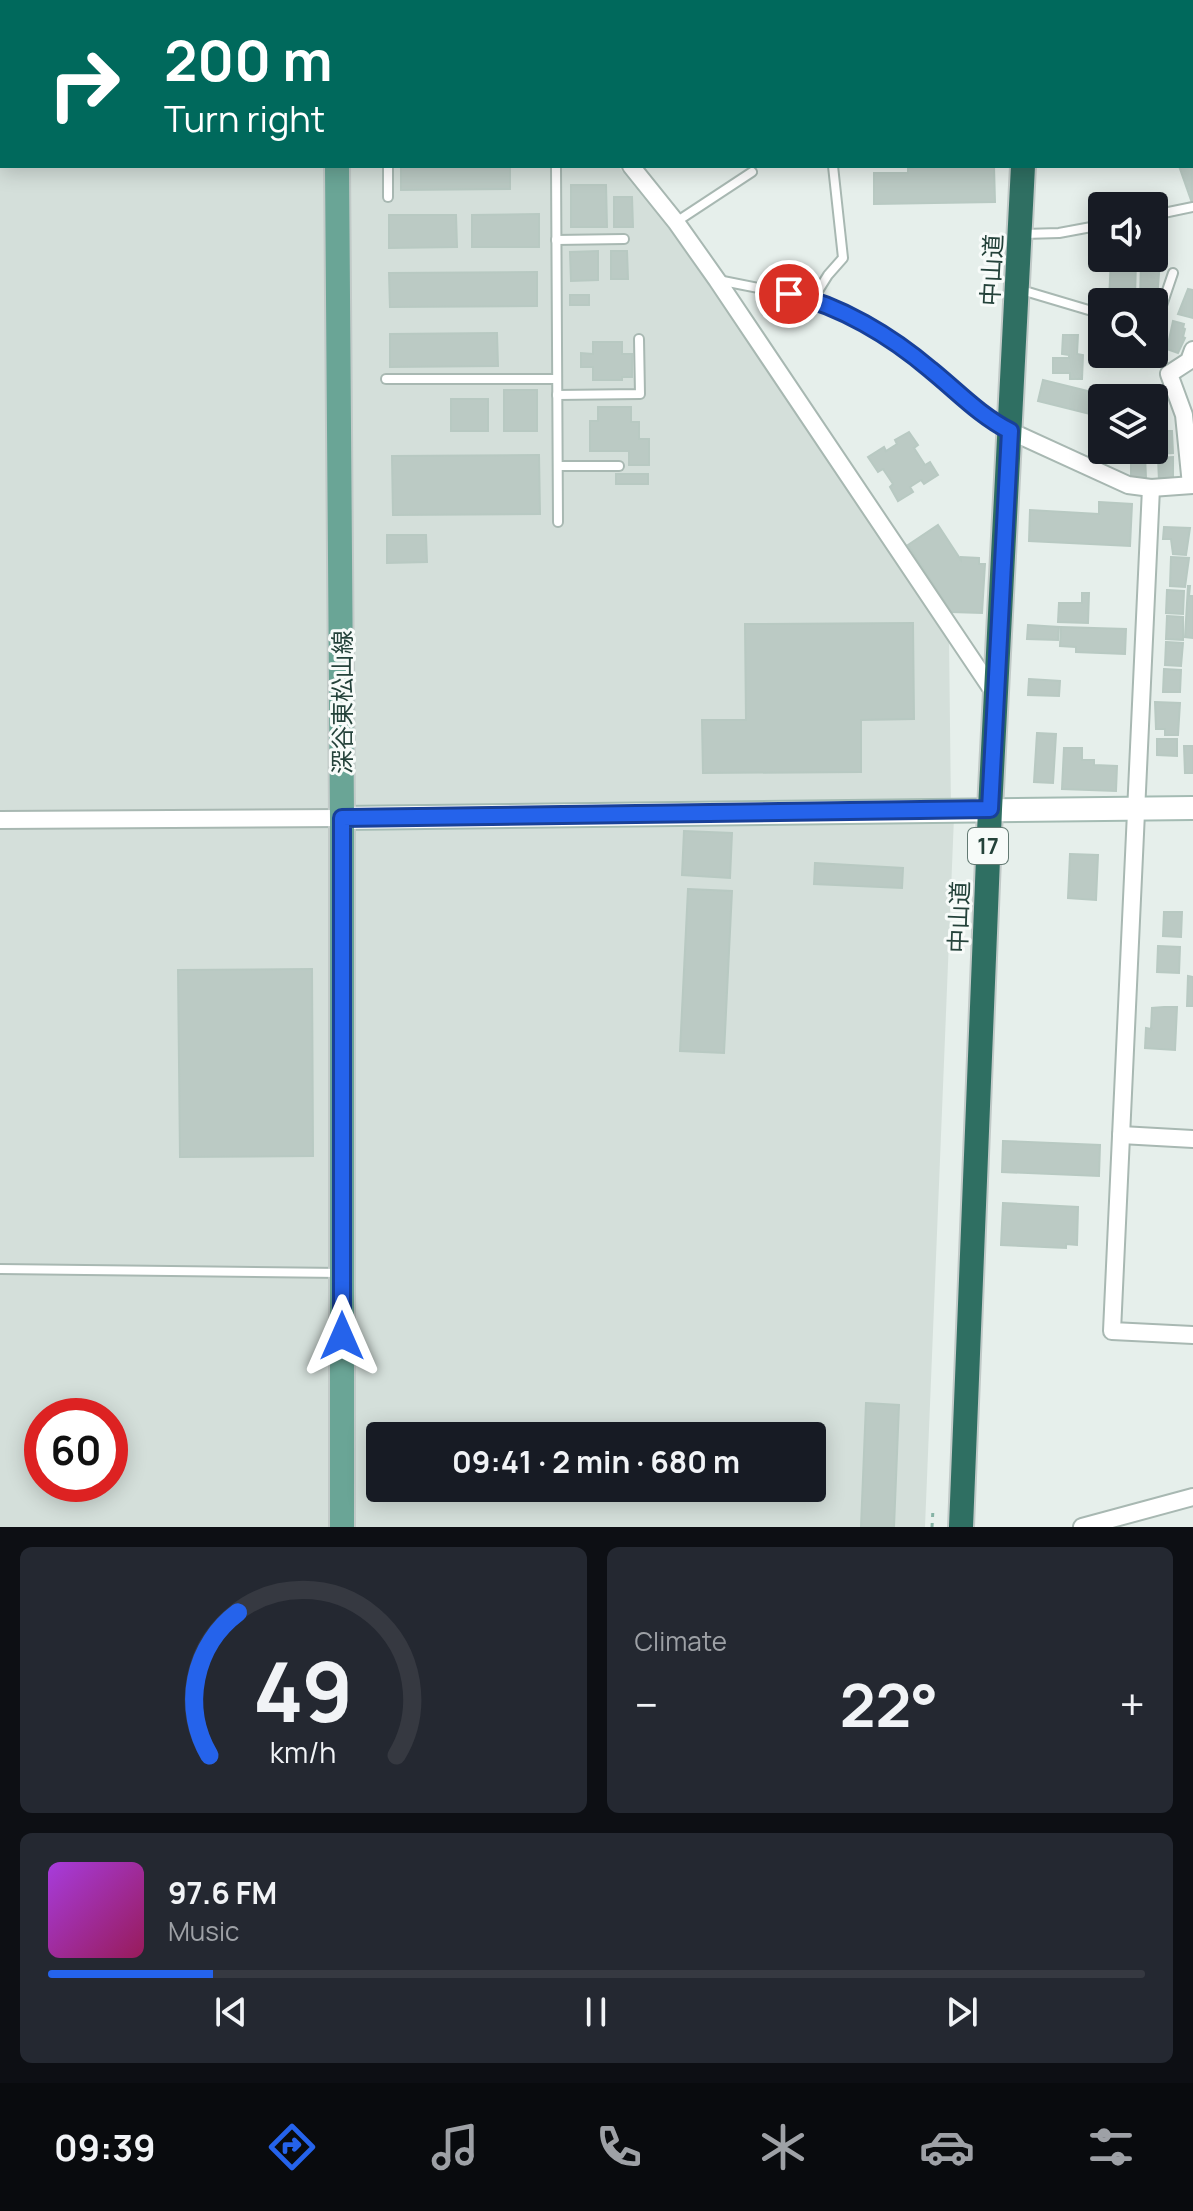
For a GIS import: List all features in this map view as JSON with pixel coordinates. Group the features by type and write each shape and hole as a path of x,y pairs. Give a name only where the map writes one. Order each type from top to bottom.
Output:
{"highway":[{"name":"中山道","path":"961,1527 995,694 1023,168"}],"main road":[{"name":"深谷東松山線","path":"337,168 342,818 342,1527"}],"street":[{"path":"633,168 717,280 995,694"},
{"path":"1010,431 1128,485 1151,488 1192,485 1184,415 1169,374 1189,361 1193,350"},
{"path":"1151,488 1112,1331 1193,1335"},
{"path":"0,820 1193,808"},
{"path":"1121,1135 1193,1139"},
{"path":"1082,1527 1193,1497"}],"lane":[{"path":"388,168 388,197"},
{"path":"556,168 558,522"},
{"path":"813,299 843,258 833,168"},
{"path":"676,222 752,172"},
{"path":"1168,212 1193,207"},
{"path":"1021,234 1059,233 1088,228"},
{"path":"556,240 624,239"},
{"path":"1168,288 1173,273"},
{"path":"717,280 813,299 887,336 987,419 1010,431"},
{"path":"1018,288 1088,310"},
{"path":"557,395 640,394 639,339"},
{"path":"386,379 557,379"},
{"path":"558,466 619,466"},
{"path":"0,1269 342,1273"}],"path":[{"path":"932,1527 933,1509"}],"shaded area":[{"path":"0,168 620,168 720,300 949,640 951,809 0,818"},
{"path":"954,817 925,1527 0,1527 0,823"}],"building":[{"path":"401,168 510,168 510,189 401,190"},
{"path":"908,168 994,168 995,202 874,204 874,173 908,173"},
{"path":"1180,168 1192,168 1192,203"},
{"path":"571,185 606,185 607,227 571,227"},
{"path":"614,197 632,197 633,227 614,227"},
{"path":"539,214 539,247 472,247 472,215"},
{"path":"389,215 456,215 457,247 389,248"},
{"path":"598,251 598,280 571,281 570,252"},
{"path":"611,251 627,251 628,279 611,279"},
{"path":"537,272 537,306 390,307 389,273"},
{"path":"1110,272 1136,272 1135,288 1110,288"},
{"path":"1141,272 1159,272 1158,288 1140,288"},
{"path":"1188,289 1193,290 1193,318 1178,314"},
{"path":"570,295 589,295 589,305 570,305"},
{"path":"1173,321 1184,324 1185,338 1178,353 1168,349"},
{"path":"497,333 498,366 390,367 390,334"},
{"path":"1063,335 1078,335 1077,354 1083,355 1082,379 1070,379 1070,373 1053,373 1053,358 1069,358 1069,355 1062,354"},
{"path":"593,342 622,342 622,354 632,354 632,377 593,380 593,367 581,367 581,353 593,354"},
{"path":"1043,380 1088,391 1088,414 1038,401"},
{"path":"504,390 537,390 537,431 504,431"},
{"path":"451,399 488,399 488,431 451,431"},
{"path":"598,407 631,407 631,422 639,422 639,439 649,439 649,465 629,465 629,451 590,451 590,421 598,421"},
{"path":"1168,431 1172,431 1173,453 1168,453"},
{"path":"909,432 918,445 914,448 925,465 930,462 938,475 924,484 921,480 910,487 913,492 898,501 890,487 893,484 883,469 878,472 868,457 884,447 886,451 897,444 895,440"},
{"path":"539,455 540,514 393,515 392,456"},
{"path":"1168,457 1173,457 1173,480 1159,481 1158,464 1168,464"},
{"path":"1131,464 1145,464 1146,478 1131,478"},
{"path":"616,474 648,474 648,484 616,484"},
{"path":"1099,502 1132,504 1130,546 1029,541 1030,510 1099,514"},
{"path":"938,525 961,560 961,557 979,558 979,564 985,564 982,613 951,612 908,545"},
{"path":"1164,527 1190,528 1186,555 1173,554 1171,539 1163,539"},
{"path":"387,535 426,535 427,562 387,563"},
{"path":"1171,557 1189,558 1185,587 1170,586"},
{"path":"1188,586 1189,596 1193,596 1193,638 1185,637"},
{"path":"1167,590 1184,591 1183,614 1166,613"},
{"path":"1082,593 1089,593 1088,623 1058,622 1059,603 1082,603"},
{"path":"1167,616 1183,617 1183,640 1166,639"},
{"path":"913,623 914,719 861,720 861,772 703,773 702,720 746,720 745,624"},
{"path":"1028,625 1059,627 1058,640 1027,639"},
{"path":"1061,627 1126,629 1125,654 1076,652 1076,647 1060,646"},
{"path":"1166,642 1183,643 1181,666 1165,665"},
{"path":"1164,669 1181,670 1180,692 1163,692"},
{"path":"1029,679 1060,681 1059,696 1028,695"},
{"path":"1155,702 1180,703 1178,735 1165,735 1165,729 1156,729"},
{"path":"1037,733 1056,734 1053,783 1034,782"},
{"path":"1157,739 1177,739 1177,756 1157,755"},
{"path":"1184,746 1193,746 1193,773 1185,773"},
{"path":"1064,748 1082,748 1082,760 1094,760 1094,765 1117,766 1116,791 1062,789"},
{"path":"684,831 732,833 730,878 682,875"},
{"path":"1070,854 1098,855 1096,900 1068,898"},
{"path":"815,863 903,868 902,888 814,884"},
{"path":"688,889 732,891 724,1053 680,1051"},
{"path":"1164,912 1182,912 1181,937 1163,936"},
{"path":"1158,946 1180,947 1179,973 1157,972"},
{"path":"312,969 313,1156 180,1157 178,970"},
{"path":"1188,976 1193,977 1193,1006 1187,1006"},
{"path":"1177,1007 1175,1050 1145,1048 1146,1028 1151,1029 1152,1008"},
{"path":"1003,1141 1100,1145 1099,1176 1002,1172"},
{"path":"1003,1203 1078,1207 1077,1245 1066,1244 1066,1248 1001,1245"},
{"path":"866,1403 899,1405 894,1527 861,1527"}],"route":[{"path":"342,1336 342,818 990,809 1010,431 987,419 887,336 813,299 789,294"}]}
